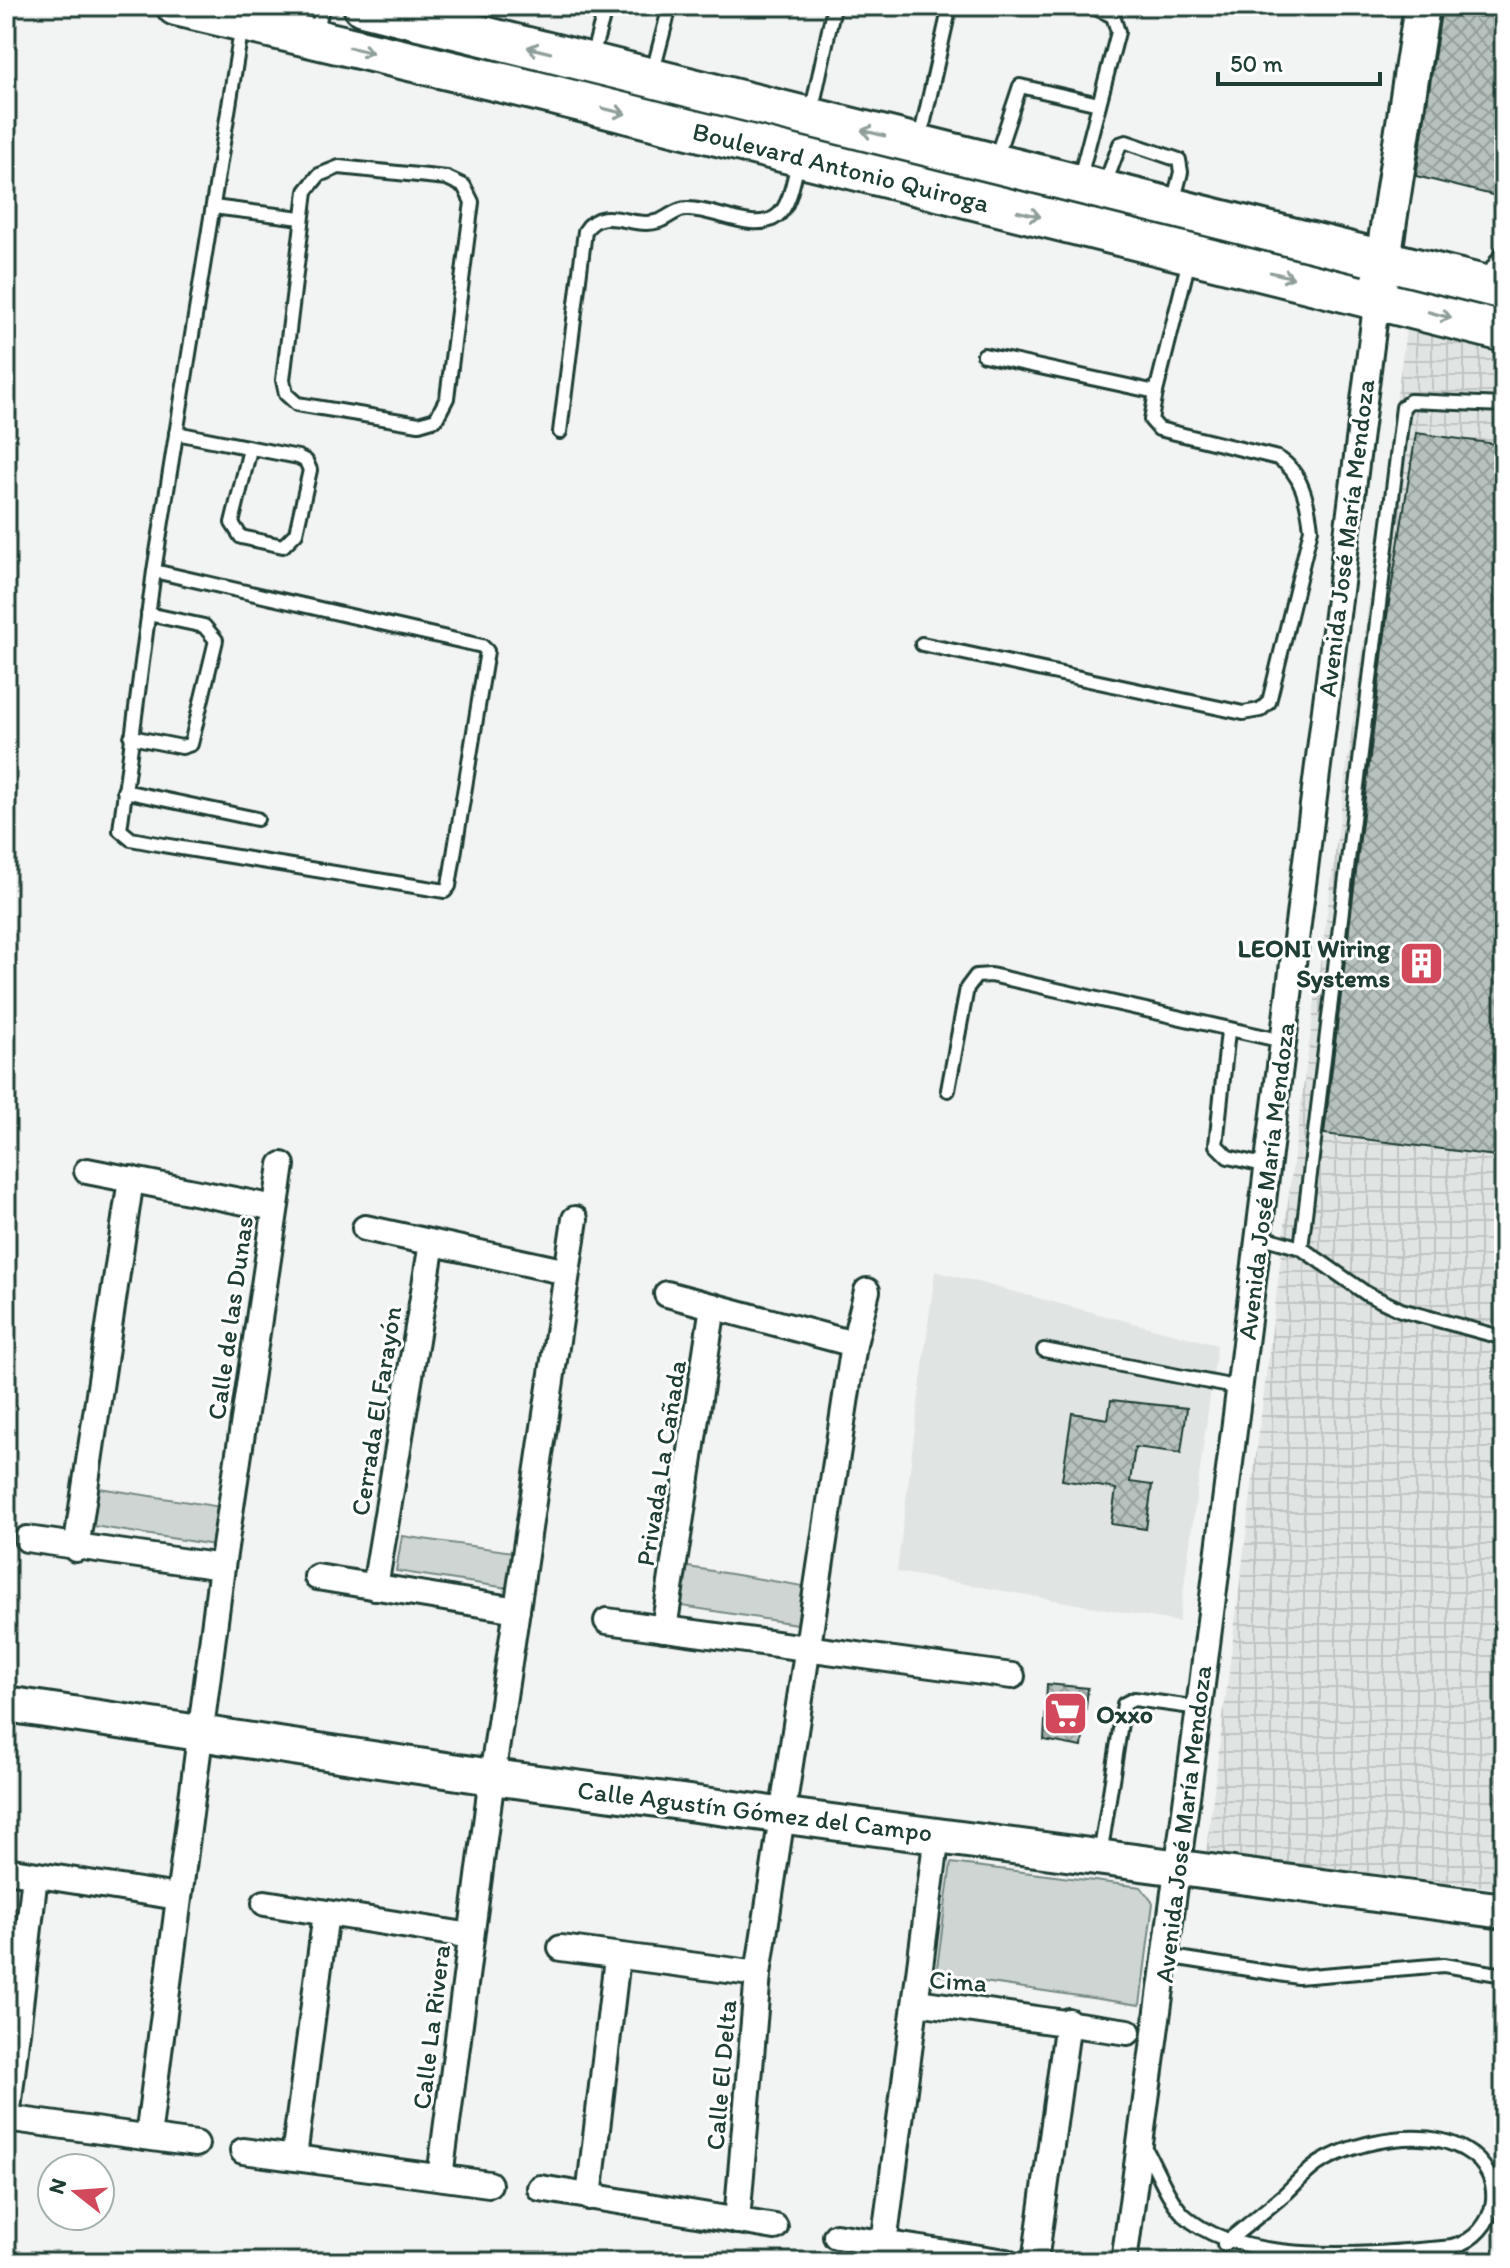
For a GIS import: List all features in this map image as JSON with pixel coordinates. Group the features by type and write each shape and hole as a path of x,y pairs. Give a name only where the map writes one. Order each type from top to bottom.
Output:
{"main road":[{"name":"Boulevard Antonio Quiroga","path":"176,6 303,21 799,158 1377,298 1504,332"},
{"name":"Boulevard Antonio Quiroga","path":"363,6 440,15 591,63 1493,287"}],"street":[{"name":"Avenida José María Mendoza","path":"1124,2262 1199,1708 1377,298 1422,6"},
{"path":"275,1208 282,1165"},
{"name":"Calle de las Dunas","path":"87,1171 275,1208 222,1567 148,2137"},
{"path":"76,1549 131,1179"},
{"path":"471,1936 575,1219"},
{"path":"365,1228 567,1272"},
{"name":"Cerrada El Farayón","path":"375,1587 432,1243"},
{"path":"758,1974 854,1344 867,1291"},
{"path":"667,1294 854,1344"},
{"name":"Privada La Cañada","path":"664,1629 713,1306"},
{"path":"27,1539 76,1549 222,1567"},
{"path":"317,1577 517,1610"},
{"path":"607,1621 1012,1676"},
{"name":"Calle Agustín Gómez del Campo","path":"6,1704 492,1777 1504,1911"},
{"path":"917,2002 937,1835"},
{"path":"6,1870 178,1897"},
{"path":"35,1875 7,2118 196,2144"},
{"name":"Calle La Rivera","path":"265,1903 471,1936 440,2177"},
{"path":"294,2157 326,1913"},
{"name":"Calle El Delta","path":"561,1948 617,1958 758,1974 737,2221"},
{"path":"589,2197 617,1958"},
{"name":"Cima","path":"884,2244 917,2002 1068,2021 1128,2032"},
{"path":"1035,2262 1068,2021"},
{"path":"243,2151 489,2184"},
{"path":"540,2188 775,2227"},
{"path":"836,2236 1006,2262"}],"lane":[{"path":"591,63 606,6"},
{"path":"651,78 670,6"},
{"path":"811,117 834,6"},
{"path":"919,144 950,6"},
{"path":"1091,187 1099,104 1118,32 1113,16 1092,6"},
{"path":"154,571 482,646 488,658 449,886 445,891 131,839 120,830 154,571 244,14"},
{"path":"995,163 1020,86 1099,104"},
{"path":"1091,187 1120,144 1126,142 1179,160 1181,172 1172,208"},
{"path":"560,432 585,231 592,220 601,217 658,222 684,208 761,222 774,218 784,208 799,158"},
{"path":"339,167 447,178 464,186 472,202 447,398 436,419 419,424 297,404 286,394 283,380 301,218 306,191 319,175 339,167"},
{"path":"213,207 301,218"},
{"path":"1493,287 1504,250"},
{"path":"922,644 1243,713 1260,710 1269,702 1311,529 1308,501 1291,465 1278,458 1159,429 1151,420 1191,253"},
{"path":"984,355 1156,392"},
{"path":"1301,1248 1403,407 1410,401 1504,405"},
{"path":"176,433 306,461 310,470 296,533 283,546 241,537 232,523 250,449"},
{"path":"131,737 182,747 191,744 216,640 204,626 148,614"},
{"path":"124,791 257,819"},
{"path":"948,1090 967,988 976,976 991,975 1283,1041"},
{"path":"1228,1031 1216,1145 1228,1157 1268,1166"},
{"path":"1259,1236 1301,1248 1367,1294 1401,1310 1504,1338"},
{"path":"1044,1350 1240,1388"},
{"path":"1100,1859 1124,1704 1134,1699 1199,1708"},
{"path":"1166,1956 1298,1977 1444,1965 1504,1975"},
{"path":"1141,2141 1183,2215 1224,2244 1344,2257 1452,2247 1470,2242 1486,2225 1495,2198 1486,2169 1468,2151 1446,2141 1413,2139 1360,2145 1320,2162 1224,2244"}],"shaded area":[{"path":"1408,315 1504,341 1504,1889 1206,1853 1291,1178"},
{"path":"935,1271 1217,1345 1179,1622 897,1572"},
{"path":"99,1488 221,1507 215,1545 93,1526"},
{"path":"402,1536 513,1552 508,1588 396,1571"},
{"path":"682,1566 803,1586 797,1624 675,1605"},
{"path":"951,1863 1141,1887 1153,1903 1140,2005 936,1975"}],"building":[{"path":"1442,6 1504,6 1504,198 1416,176"},
{"name":"LEONI Wiring Systems","path":"1416,433 1504,445 1504,1157 1324,1134 1388,609"},
{"path":"1111,1400 1187,1408 1181,1453 1135,1447 1130,1482 1152,1485 1146,1529 1111,1524 1116,1489 1062,1480 1072,1413 1108,1419"},
{"name":"Oxxo","path":"1047,1684 1088,1688 1082,1747 1044,1740"}],"place":[{"name":"LEONI Wiring Systems","path":"1421,963"},
{"name":"Oxxo","path":"1065,1714"}]}
